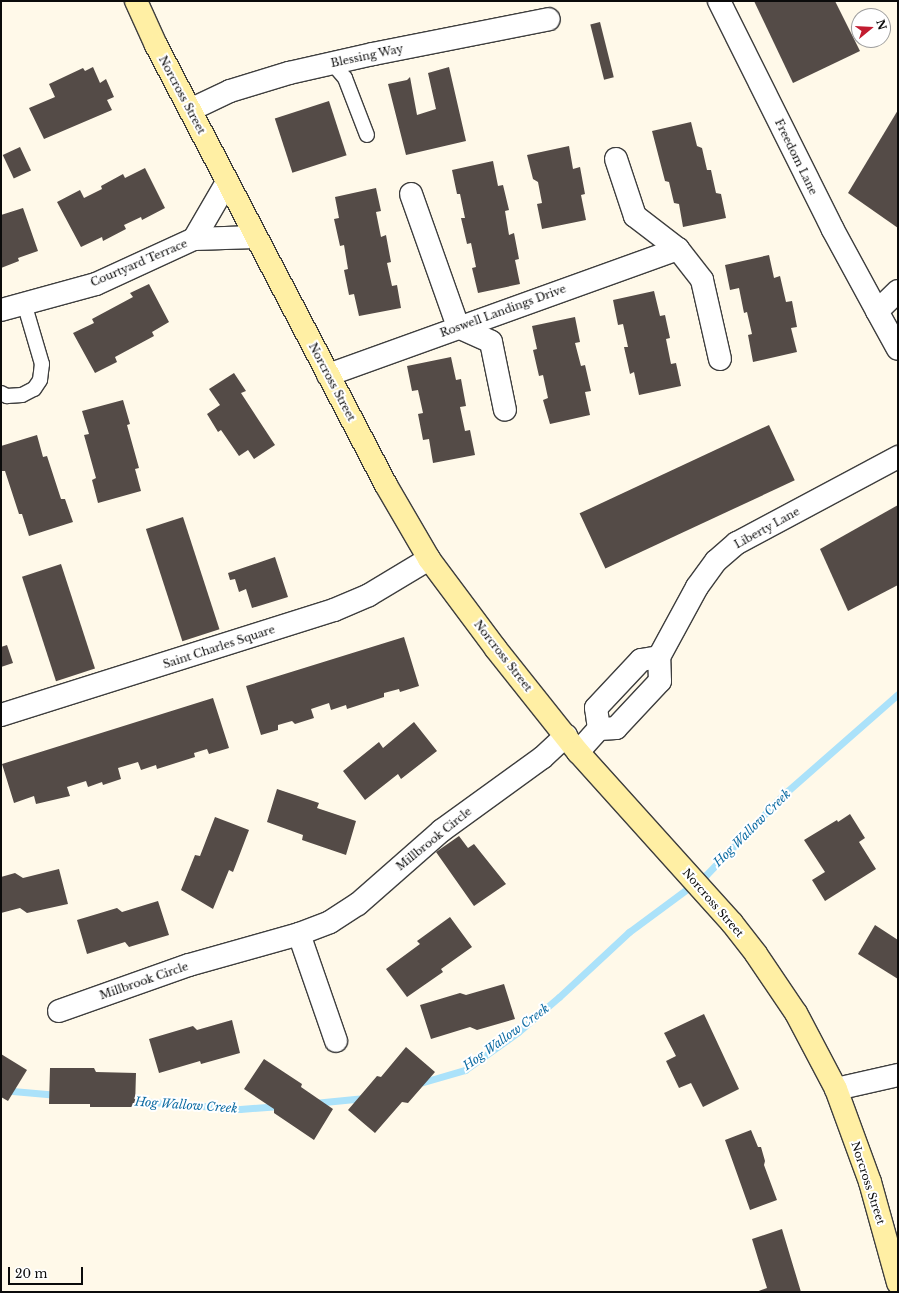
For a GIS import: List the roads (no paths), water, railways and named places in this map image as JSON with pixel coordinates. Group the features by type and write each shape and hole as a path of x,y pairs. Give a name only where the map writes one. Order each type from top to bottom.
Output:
{"street":[{"name":"Norcross Street","path":"136,1 156,44 227,182 386,485 429,559 496,648 572,744 732,923 756,954 796,1013 836,1089 870,1182 898,1283"},
{"name":"Freedom Lane","path":"719,1 832,228 898,349"},
{"name":"Blessing Way","path":"190,110 230,90 266,79 332,63 549,19"},
{"path":"616,159 635,216 678,249 702,280 720,359"},
{"path":"194,239 227,182"},
{"path":"411,194 458,327 491,342 505,410"},
{"name":"Courtyard Terrace","path":"1,310 96,284 194,239 256,237"},
{"name":"Roswell Landings Drive","path":"328,374 678,249"},
{"path":"877,311 898,291"},
{"name":"Liberty Lane","path":"659,657 697,587 716,561 737,543 898,457"},
{"name":"Saint Charles Square","path":"1,716 334,610 370,595 429,559"},
{"path":"572,744 599,729 616,728 660,681 659,657 641,660 596,708 599,729"},
{"path":"618,684 638,705"},
{"name":"Millbrook Circle","path":"59,1011 189,965 299,934 330,922 358,904 441,831 542,758 572,744"},
{"path":"299,934 336,1042"},
{"path":"836,1089 898,1075"}],"lane":[{"path":"332,63 345,78 367,135"},
{"path":"1,394 6,396 22,395 34,389 40,380 42,364 24,303"}],"waterway":[{"name":"Hog Wallow Creek","path":"420,1083 465,1070 518,1032 559,997 629,932 706,875 783,795 898,694"},
{"name":"Hog Wallow Creek","path":"1,1090 58,1095"},
{"name":"Hog Wallow Creek","path":"314,1103 365,1098"},
{"name":"Hog Wallow Creek","path":"127,1100 240,1109 280,1106"}]}
